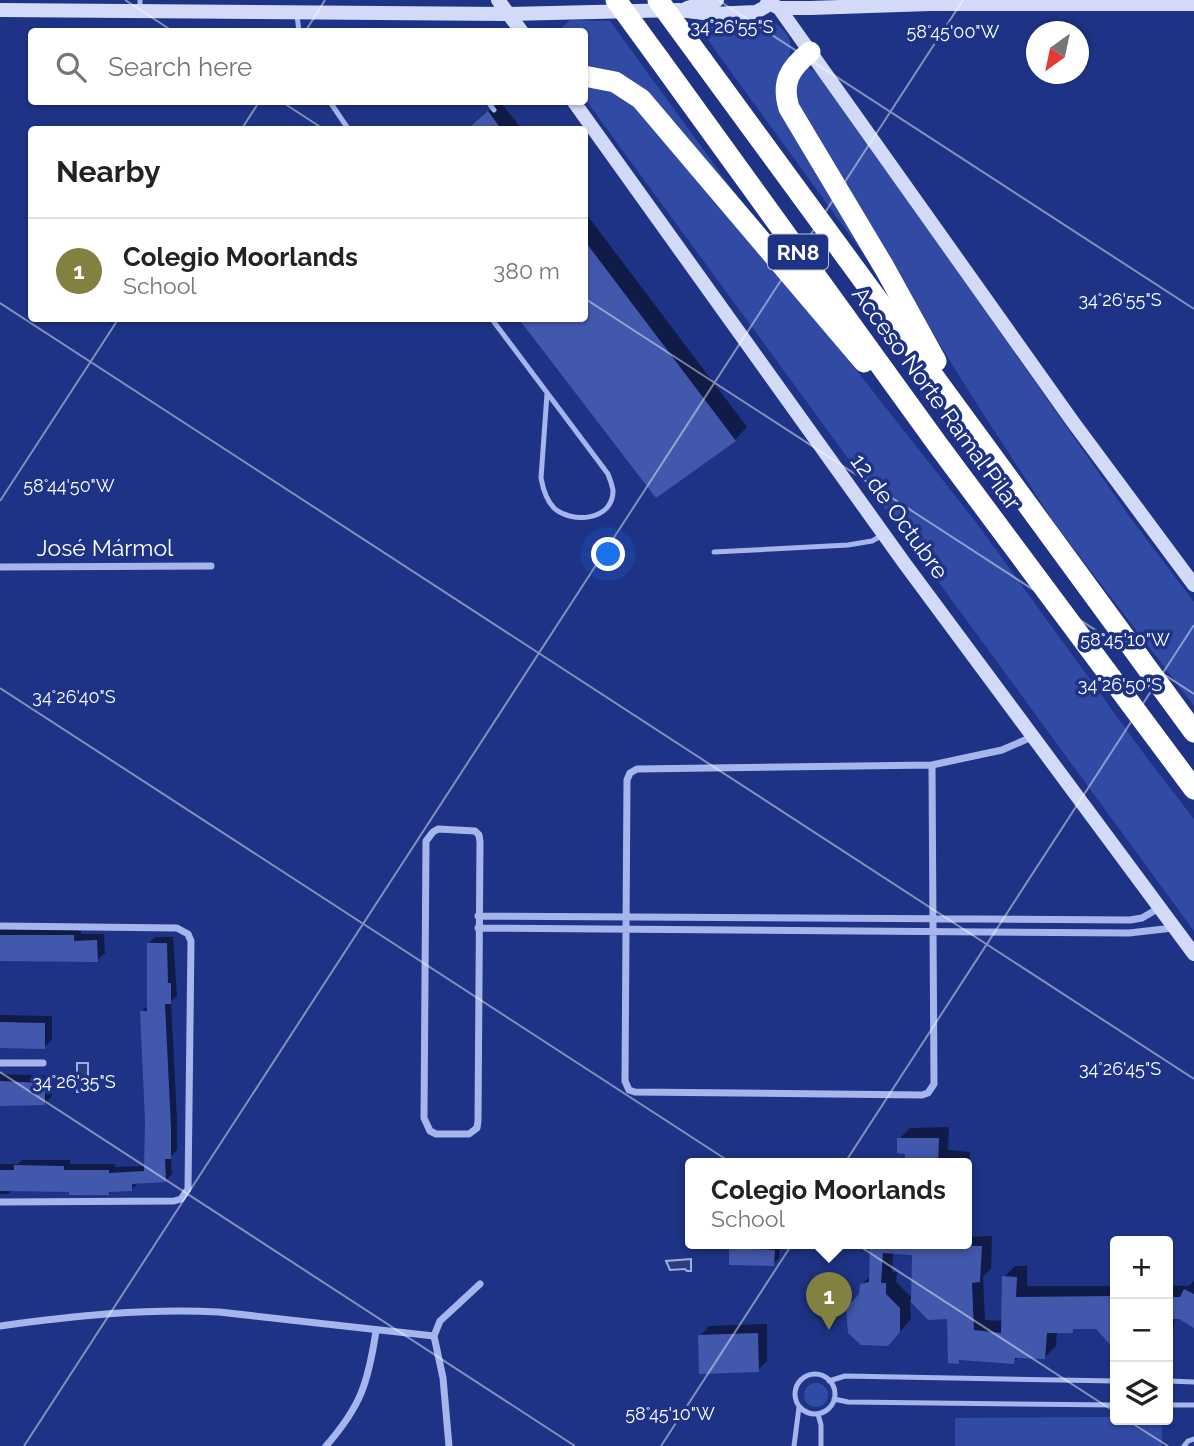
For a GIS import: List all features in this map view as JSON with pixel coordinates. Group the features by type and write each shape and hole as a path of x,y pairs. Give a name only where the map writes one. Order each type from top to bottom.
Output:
{"highway":[{"name":"Acceso Norte Ramal Pilar","path":"616,0 938,445 1194,789"},
{"name":"Acceso Norte Ramal Pilar","path":"658,0 1194,732"},
{"path":"810,52 795,64 786,80 785,92 789,108 884,267 981,441"},
{"path":"588,77 615,82 629,89 646,104 830,324 938,445"}],"street":[{"path":"498,0 519,28"},
{"path":"679,10 717,0"},
{"path":"772,4 810,52 1073,422 1194,585"},
{"path":"0,10 140,5 297,12 508,14 679,10 712,14 741,5 761,10 772,4 1194,4"},
{"name":"12 de Octubre","path":"576,105 884,534 1194,954"},
{"name":"José Mármol","path":"0,567 211,566"},
{"path":"932,765 934,1084 928,1093 629,1090 625,1081 627,780 630,773 637,769 932,765 1002,750 1034,736"},
{"path":"470,830 479,835 481,880 478,929 480,961 477,1128 469,1134 436,1134 430,1131 424,1118 426,841 433,831 470,830"},
{"path":"478,916 1130,920 1142,918 1159,908"},
{"path":"0,926 177,928 188,934 191,941 188,1189 185,1195 174,1202 0,1202"},
{"path":"478,929 1129,933 1175,928"},
{"path":"0,1063 43,1063"},
{"path":"449,1446 443,1378 434,1336 440,1321 480,1284"},
{"path":"0,1326 69,1317 184,1310 434,1336"},
{"path":"326,1446 347,1422 359,1402 370,1366 376,1331"}],"lane":[{"path":"297,12 299,28"},
{"path":"332,105 346,126"},
{"path":"490,105 494,110"},
{"path":"494,322 608,474 613,491 609,504 591,517 566,516 553,507 544,492 541,478 547,394"},
{"path":"714,552 848,545 872,541 884,534"},
{"path":"794,1446 799,1407 795,1394 799,1382 810,1375 817,1375 829,1381 833,1387 834,1399 828,1410 810,1414 799,1407"},
{"path":"829,1381 845,1376 1110,1381"},
{"path":"1173,1381 1194,1382"},
{"path":"834,1399 848,1402 1110,1405"},
{"path":"1173,1405 1194,1405"},
{"path":"818,1414 821,1446"},
{"path":"1184,1446 1194,1439"}],"shaded area":[{"path":"763,18 776,24 789,38 790,55 779,87 883,278 694,21"},
{"path":"570,20 610,21 780,255 650,101 588,72 588,28 561,28"},
{"path":"809,68 818,73 1132,520 1194,602 1194,706 1055,524 973,398 854,205 792,96 799,71"},
{"path":"588,81 616,89 669,140 978,525 1194,819 1194,931 588,103"},
{"path":"77,1063 88,1063 88,1092 77,1092"},
{"path":"691,1259 691,1271 670,1270 666,1261"},
{"path":"816,1383 824,1387 828,1395 824,1403 816,1407 808,1403 804,1395 808,1387"},
{"path":"1110,1417 1110,1425 1162,1425 1162,1446 955,1446 955,1418"}],"building":[{"path":"488,111 499,126 471,126"},
{"path":"588,245 736,441 656,498 521,322 588,322"},
{"path":"0,935 74,935 74,941 97,940 98,962 0,961"},
{"path":"147,943 167,943 168,983 171,983 171,1004 165,1004 171,1127 171,1159 165,1159 166,1182 132,1184 132,1191 109,1192 109,1195 0,1191 0,1170 14,1170 14,1165 64,1166 64,1170 109,1170 109,1173 144,1171 145,1120 140,1011 147,1011"},
{"path":"0,1022 45,1023 45,1049 0,1048"},
{"path":"0,1081 45,1083 45,1105 0,1106"},
{"path":"897,1138 939,1138 938,1158 905,1158 905,1154 897,1153"},
{"path":"972,1246 982,1246 980,1282 972,1283 974,1330 1001,1333 1002,1276 1017,1277 1016,1297 1110,1296 1110,1344 1096,1329 1073,1329 1073,1333 1047,1333 1045,1359 1015,1358 1014,1364 959,1360 959,1364 948,1363 947,1319 928,1320 911,1302 912,1255 883,1253 881,1283 886,1283 886,1294 900,1308 900,1332 888,1346 861,1345 848,1333 846,1308 859,1294 860,1284 869,1282 870,1249 972,1249"},
{"path":"729,1249 775,1250 774,1266 729,1265"},
{"path":"1184,1289 1194,1294 1194,1328 1179,1319 1173,1319 1173,1297 1180,1297"},
{"path":"758,1333 759,1372 699,1374 698,1335"}],"place":[{"name":"Colegio Moorlands","path":"829,1330"}]}
